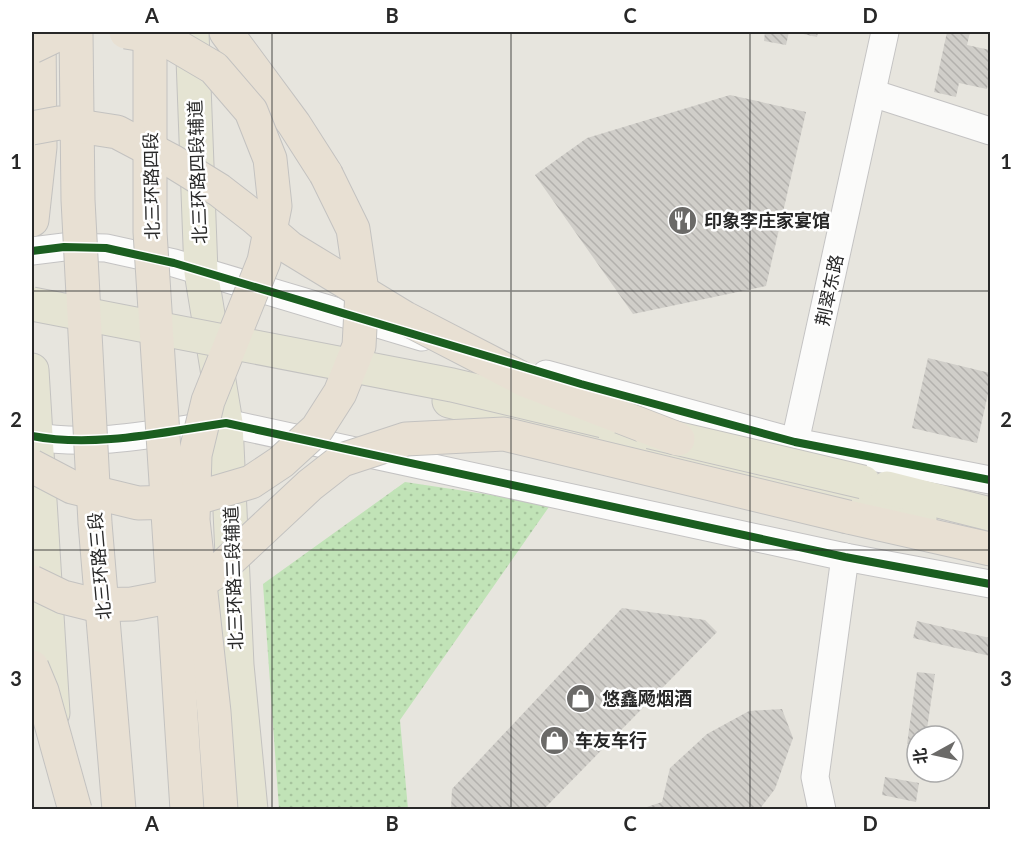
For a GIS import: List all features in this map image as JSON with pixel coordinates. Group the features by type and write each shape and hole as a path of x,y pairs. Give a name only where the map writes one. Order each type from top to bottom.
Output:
{"highway":[{"path":"32,220 39,147 39,32"},
{"path":"32,47 61,33 75,32"},
{"name":"北三环路三段","path":"75,32 78,200 95,523 119,810"},
{"path":"126,32 163,38 214,68 251,111 270,159 275,206 264,261 208,401 195,455 193,520 221,810"},
{"name":"北三环路四段","path":"150,32 150,232 188,810"},
{"path":"33,447 72,487 138,502 183,502 251,482 281,462 317,429 340,393 359,346 362,291 353,229 326,174 294,124 226,32"},
{"path":"32,128 59,123 117,132 172,161 219,190 290,248 405,318 525,380 678,439"},
{"path":"32,582 63,597 95,605 132,604 158,599 186,590 218,571 310,485 342,460 406,439 504,434 859,501 990,549"},
{"path":"32,667 42,691 75,810"}],"main road":[{"name":"北三环路四段辅道","path":"192,32 201,272 214,347"},
{"path":"32,304 452,385 678,439 859,501 990,540"},
{"path":"32,324 449,402 859,501 990,513"},
{"name":"北三环路三段辅道","path":"214,347 226,423 237,665 251,810"},
{"path":"32,370 33,447 58,810"}],"street":[{"name":"荆翠东路","path":"795,442 885,32"},
{"path":"872,93 990,130"},
{"path":"32,251 64,247 106,248 174,263 581,384 795,442 990,480"},
{"path":"33,447 79,440 131,437 226,423 845,557 990,584"},
{"path":"822,810 815,777 845,557"}],"green space":[{"path":"405,482 551,504 400,720 408,809 279,809 263,584"}],"building":[{"path":"765,32 789,32 786,45 764,41"},
{"path":"794,32 818,32 817,37"},
{"path":"947,32 970,32 967,45 990,50 990,74 987,89 959,83 956,97 934,92"},
{"path":"730,95 806,112 766,286 633,314 535,175 587,138"},
{"path":"928,358 990,373 990,385 977,443 912,428"},
{"path":"622,608 705,620 717,632 543,810 451,810 452,789"},
{"path":"917,621 990,638 990,656 913,638"},
{"path":"917,672 935,674 928,724 910,724"},
{"path":"782,709 793,738 775,789 759,810 638,810 662,802 670,768 707,734 749,711"},
{"path":"885,777 905,781 905,784 919,784 916,802 882,795"}],"cycle path":[{"path":"32,251 64,247 106,248 174,263 581,384 795,442 990,480"},
{"path":"32,436 104,440 226,423 845,557 990,584"}],"place":[{"name":"印象李庄家宴馆","path":"683,220"},
{"name":"悠鑫飏烟酒","path":"581,698"},
{"name":"车友车行","path":"554,740"}]}
